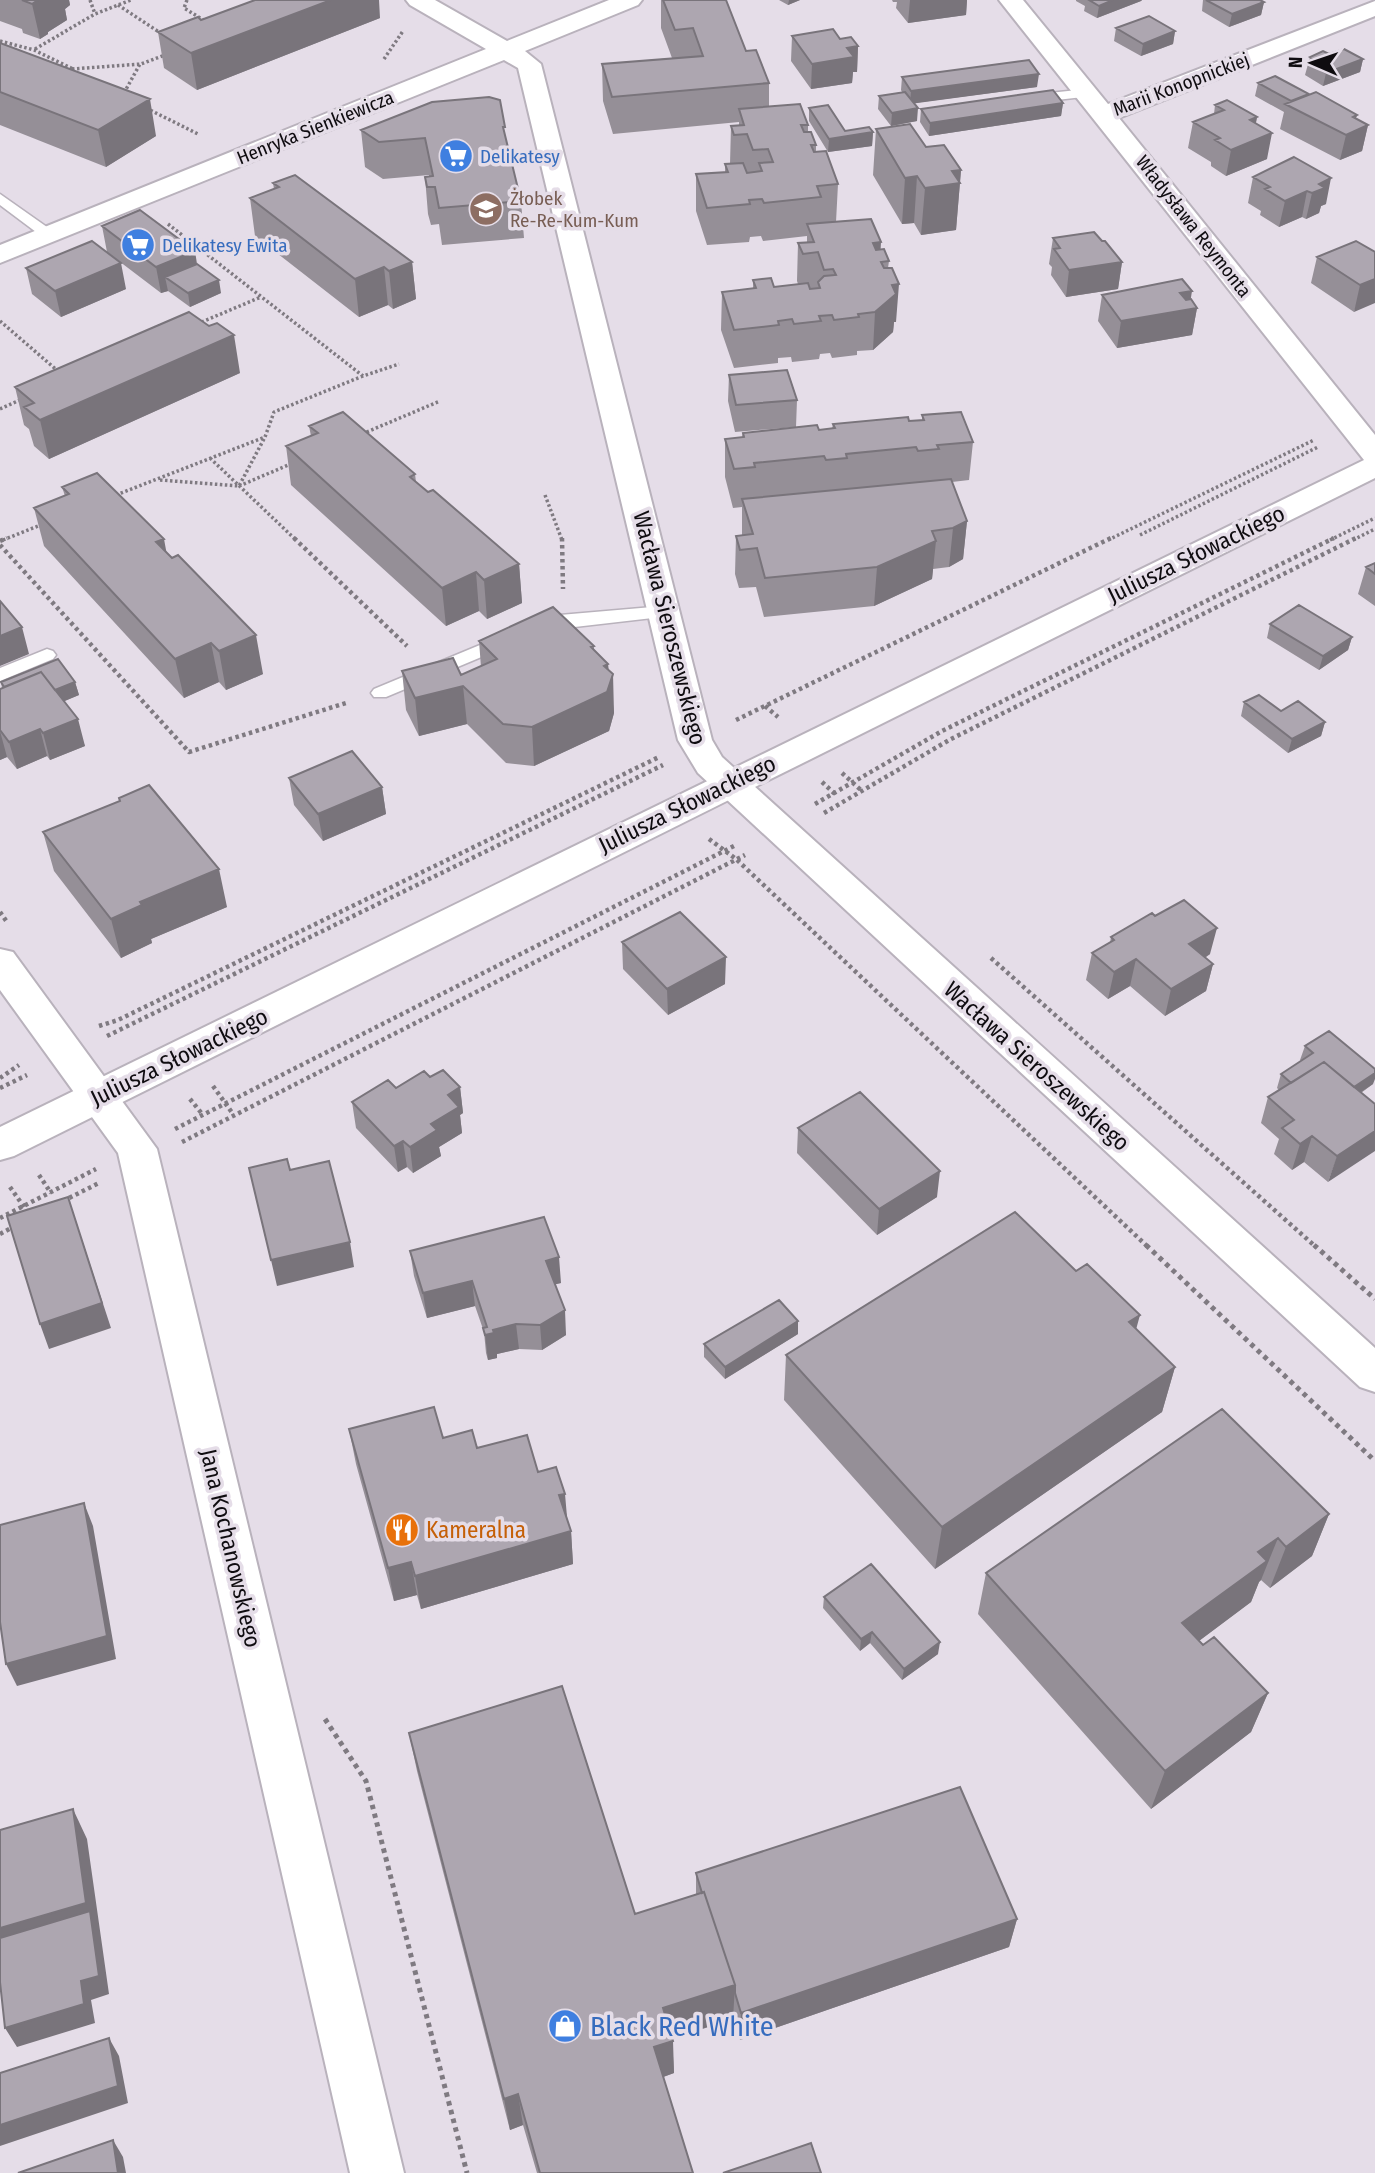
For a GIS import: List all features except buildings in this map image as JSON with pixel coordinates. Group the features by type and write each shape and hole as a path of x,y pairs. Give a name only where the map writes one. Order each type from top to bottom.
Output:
{"street":[{"name":"Henryka Sienkiewicza","path":"0,255 630,0"},
{"name":"Władysława Reymonta","path":"1011,0 1375,454"},
{"name":"Marii Konopnickiej","path":"1105,114 1375,8"},
{"name":"Wacława Sieroszewskiego","path":"413,12 506,50 529,64 695,740 710,765 1375,1374"},
{"name":"Juliusza Słowackiego","path":"0,1145 1375,466"},
{"name":"Jana Kochanowskiego","path":"0,962 100,1097 138,1155 377,2173"}],"lane":[{"path":"1015,101 1087,93"},
{"path":"0,198 49,235"},
{"path":"380,692 548,622 664,612"},
{"path":"0,675 47,655"}],"path":[{"path":"90,0 95,14"},
{"path":"34,50 95,14 131,0"},
{"path":"187,0 184,8 214,26"},
{"path":"118,5 173,41"},
{"path":"379,66 413,12"},
{"path":"0,41 34,50 83,74"},
{"path":"72,69 141,64 173,52"},
{"path":"123,95 141,64"},
{"path":"145,107 201,136"},
{"path":"159,217 362,376"},
{"path":"188,328 261,297"},
{"path":"0,321 68,380"},
{"path":"239,486 265,437 274,411 399,364"},
{"path":"0,409 23,399"},
{"path":"352,438 440,401"},
{"path":"104,500 265,437"},
{"path":"210,458 432,671"},
{"path":"156,480 239,486 302,459"},
{"path":"545,495 563,542 563,589 548,622"},
{"path":"0,1219 138,1155 736,859 779,830 942,732 1375,517"},
{"path":"52,521 0,543 189,752 380,692"},
{"path":"54,1206 138,1155 779,830 826,812 951,739 1375,529"},
{"path":"826,812 836,821"},
{"path":"736,859 1375,1461"},
{"path":"981,950 1375,1299"},
{"path":"0,1234 32,1217 6,1180"},
{"path":"318,1708 366,1781 467,2173"}],"place":[{"name":"Delikatesy","path":"456,156"},
{"name":"Żłobek Re-Re-Kum-Kum","path":"486,209"},
{"name":"Delikatesy Ewita","path":"138,245"},
{"name":"Kameralna","path":"402,1530"},
{"name":"Black Red White","path":"565,2026"}]}
